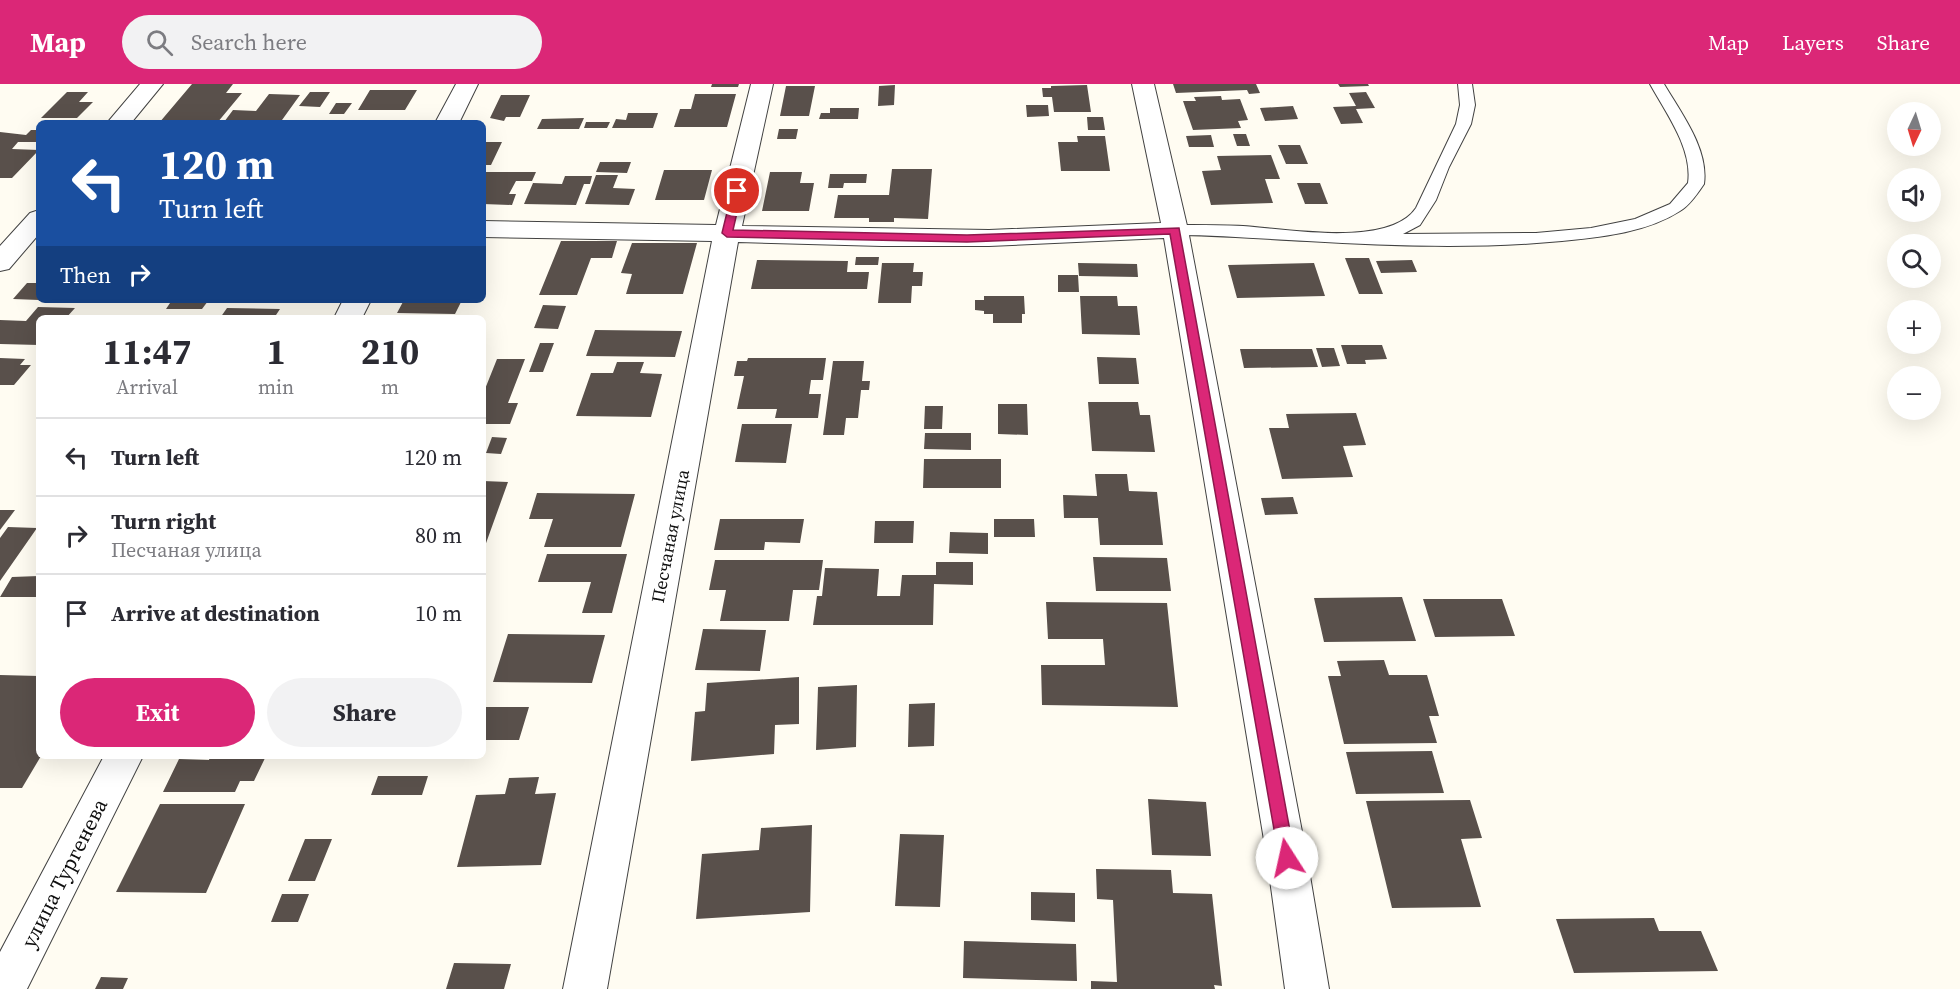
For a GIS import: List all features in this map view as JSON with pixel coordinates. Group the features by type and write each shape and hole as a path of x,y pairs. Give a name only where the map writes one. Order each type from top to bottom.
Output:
{"street":[{"path":"122,120 152,84"},
{"path":"449,120 467,84"},
{"name":"Песчаная улица","path":"585,989 727,233 762,84"},
{"path":"1143,84 1175,231 1291,881 1307,989"},
{"path":"0,263 36,221"},
{"path":"486,229 882,238 977,238 1175,231"},
{"name":"улица Тургенева","path":"4,989 122,759"}],"lane":[{"path":"1347,237 1397,229 1414,221 1427,202 1442,164 1468,116 1470,101 1466,84"},
{"path":"1175,231 1223,230 1347,237 1518,240 1627,228 1674,209 1688,198 1697,183 1698,171 1693,153 1658,84"}],"building":[{"path":"192,84 233,84 226,93 242,93 220,120 162,120"},
{"path":"712,84 739,84 738,87 711,87"},
{"path":"1173,84 1256,84 1260,93 1249,94 1247,90 1176,93"},
{"path":"1338,84 1368,84 1369,86 1340,87"},
{"path":"895,85 894,105 878,106 879,86"},
{"path":"1087,85 1091,112 1054,112 1052,97 1043,97 1042,88"},
{"path":"786,86 815,86 809,116 780,116"},
{"path":"370,90 417,90 405,110 358,110"},
{"path":"67,92 88,92 79,102 93,102 77,118 41,118"},
{"path":"310,92 330,92 320,107 299,106"},
{"path":"1366,92 1375,108 1356,109 1363,123 1341,124 1333,107 1356,106 1349,93"},
{"path":"269,94 300,95 282,120 226,120 233,110 256,111"},
{"path":"695,94 736,94 727,127 674,127 680,109 691,109"},
{"path":"501,95 530,95 520,117 506,117 504,121 490,118"},
{"path":"1221,96 1222,100 1240,99 1248,120 1238,121 1241,128 1193,130 1183,101 1196,101 1194,97"},
{"path":"336,103 352,103 344,114 329,114"},
{"path":"1026,105 1048,105 1049,116 1027,117"},
{"path":"1293,106 1298,119 1265,121 1260,108"},
{"path":"830,108 859,108 858,119 819,119 821,113 830,113"},
{"path":"628,113 658,113 653,128 612,128 616,119 626,120"},
{"path":"1087,117 1103,117 1105,130 1088,130"},
{"path":"584,118 579,129 537,129 542,119"},
{"path":"586,122 610,122 607,128 584,128"},
{"path":"779,129 798,129 796,139 777,139"},
{"path":"31,130 36,130 36,142 18,142 12,149 36,150 36,153 12,178 0,178 0,132 26,135"},
{"path":"1233,134 1246,134 1250,146 1237,146"},
{"path":"1211,135 1214,147 1189,147 1186,136"},
{"path":"1077,136 1105,136 1110,171 1061,171 1058,142 1078,142"},
{"path":"486,142 502,142 491,165 486,165"},
{"path":"1278,145 1300,145 1308,164 1286,164"},
{"path":"1271,155 1280,179 1265,179 1273,203 1211,205 1202,171 1221,170 1217,156"},
{"path":"600,162 631,162 627,173 596,172"},
{"path":"892,169 932,169 928,219 894,218 894,222 869,222 869,218 834,218 838,195 889,195"},
{"path":"664,170 712,170 704,200 655,200"},
{"path":"486,172 536,172 532,181 516,181 509,194 516,194 512,205 486,204"},
{"path":"770,172 802,172 800,183 814,183 809,211 762,211"},
{"path":"830,174 867,174 866,183 844,183 843,188 828,188"},
{"path":"596,175 618,175 613,188 635,189 629,205 585,204"},
{"path":"565,176 592,176 590,184 584,184 576,205 524,204 533,183 562,184"},
{"path":"1297,183 1320,183 1328,204 1305,204"},
{"path":"561,241 617,241 612,258 591,258 577,295 539,295"},
{"path":"632,243 697,243 683,294 626,294 632,274 621,273"},
{"path":"856,257 879,257 878,265 855,265"},
{"path":"1345,258 1369,258 1383,294 1359,294"},
{"path":"757,260 848,261 847,272 869,272 867,289 751,289"},
{"path":"1412,260 1417,272 1381,273 1376,261"},
{"path":"882,263 914,263 913,272 923,272 922,286 912,286 911,303 878,303"},
{"path":"1078,263 1137,264 1138,277 1079,276"},
{"path":"1314,263 1325,296 1237,298 1228,265"},
{"path":"1058,275 1078,275 1079,292 1058,292"},
{"path":"27,283 36,283 36,300 13,299"},
{"path":"984,296 1024,296 1025,314 1022,314 1022,323 993,323 993,314 984,314 984,311 975,310 975,300 984,300"},
{"path":"1080,296 1117,296 1118,306 1137,306 1140,335 1082,334"},
{"path":"170,303 206,303 202,309 166,309"},
{"path":"402,303 460,303 455,314 397,313"},
{"path":"543,305 566,306 558,329 534,328"},
{"path":"38,307 75,308 69,315 36,315 36,345 0,344 0,320 26,321"},
{"path":"227,308 280,309 276,315 222,315"},
{"path":"595,330 682,331 675,357 586,356"},
{"path":"540,343 554,343 543,372 529,372"},
{"path":"1341,345 1382,345 1387,359 1365,360 1366,364 1347,364"},
{"path":"1316,348 1334,348 1340,366 1322,367"},
{"path":"1240,349 1312,349 1318,367 1244,368"},
{"path":"1097,357 1136,358 1139,384 1099,384"},
{"path":"0,358 25,359 20,365 31,365 14,385 0,385"},
{"path":"748,358 826,358 823,380 811,380 809,394 821,394 818,418 775,418 777,409 737,409 744,376 734,376 737,361 747,361"},
{"path":"497,359 525,359 508,403 518,403 510,424 486,424 486,386"},
{"path":"833,361 864,361 862,381 870,381 869,390 861,390 858,418 846,418 844,435 823,435"},
{"path":"617,362 644,362 640,373 662,374 651,417 576,416 591,373 613,373"},
{"path":"1088,402 1138,402 1140,415 1150,415 1155,452 1092,451"},
{"path":"998,404 1027,404 1028,435 998,434"},
{"path":"925,406 943,406 942,429 924,429"},
{"path":"1356,413 1366,445 1343,446 1353,477 1282,479 1269,428 1289,428 1286,414"},
{"path":"742,424 792,424 786,463 735,462"},
{"path":"925,433 971,433 971,450 924,449"},
{"path":"492,437 507,438 501,454 486,453"},
{"path":"924,459 1001,459 1001,488 923,488"},
{"path":"1095,474 1127,474 1129,491 1157,492 1163,545 1100,545 1098,518 1064,518 1063,495 1097,496"},
{"path":"486,481 508,482 486,543"},
{"path":"537,493 635,494 621,547 544,547 553,519 529,519"},
{"path":"1293,497 1298,514 1265,515 1261,498"},
{"path":"0,510 15,510 0,530"},
{"path":"720,519 804,519 800,543 765,542 764,550 714,550"},
{"path":"994,519 1034,519 1035,537 994,537"},
{"path":"875,521 914,521 913,543 874,543"},
{"path":"8,527 36,528 0,581 0,538"},
{"path":"950,532 988,533 988,554 949,553"},
{"path":"547,554 627,554 612,613 582,613 591,582 538,582"},
{"path":"1093,557 1167,558 1171,591 1096,591"},
{"path":"715,560 823,560 819,590 793,590 789,621 720,621 726,590 709,590"},
{"path":"936,562 973,562 973,585 934,584 933,625 813,625 817,596 822,596 825,568 879,569 877,596 900,596 902,575 936,575"},
{"path":"36,576 36,597 0,597 12,577"},
{"path":"1402,597 1416,641 1324,642 1314,598"},
{"path":"1423,599 1502,599 1515,636 1435,637"},
{"path":"1046,602 1167,603 1178,707 1042,705 1041,665 1105,665 1103,639 1048,639"},
{"path":"703,629 766,630 760,671 695,670"},
{"path":"508,634 605,635 592,683 493,682"},
{"path":"1384,660 1389,675 1427,675 1439,716 1429,716 1437,743 1344,744 1328,676 1341,676 1337,661"},
{"path":"0,675 36,676 36,759 39,759 22,788 0,788"},
{"path":"799,677 799,724 775,725 774,754 691,761 695,712 705,711 707,683"},
{"path":"857,685 856,747 816,750 818,687"},
{"path":"935,703 934,746 908,747 909,704"},
{"path":"486,707 529,707 519,740 486,740"},
{"path":"1432,751 1444,793 1356,794 1346,752"},
{"path":"179,759 265,759 254,781 240,781 235,792 163,792"},
{"path":"378,776 428,776 422,795 371,795"},
{"path":"539,777 535,794 556,793 541,865 457,867 476,795 505,794 509,778"},
{"path":"1148,799 1206,802 1211,856 1152,855"},
{"path":"1470,800 1482,838 1461,839 1481,907 1392,908 1366,801"},
{"path":"160,804 245,804 206,893 116,892"},
{"path":"812,825 810,912 696,919 702,854 759,850 761,828"},
{"path":"900,834 944,835 940,907 895,906"},
{"path":"305,839 332,839 315,881 288,881"},
{"path":"1096,869 1171,870 1173,893 1212,894 1222,986 1214,985 1215,989 1091,989 1091,981 1117,982 1113,900 1097,899"},
{"path":"1031,892 1075,893 1075,922 1031,920"},
{"path":"282,894 309,894 298,922 271,922"},
{"path":"1654,918 1659,931 1701,931 1718,971 1574,973 1556,919"},
{"path":"964,941 1076,944 1077,981 963,978"},
{"path":"454,963 511,964 504,989 446,989"},
{"path":"101,977 128,978 123,989 95,989"}],"route":[{"path":"737,191 727,233 882,238 988,238 1175,231 1287,858"}]}
